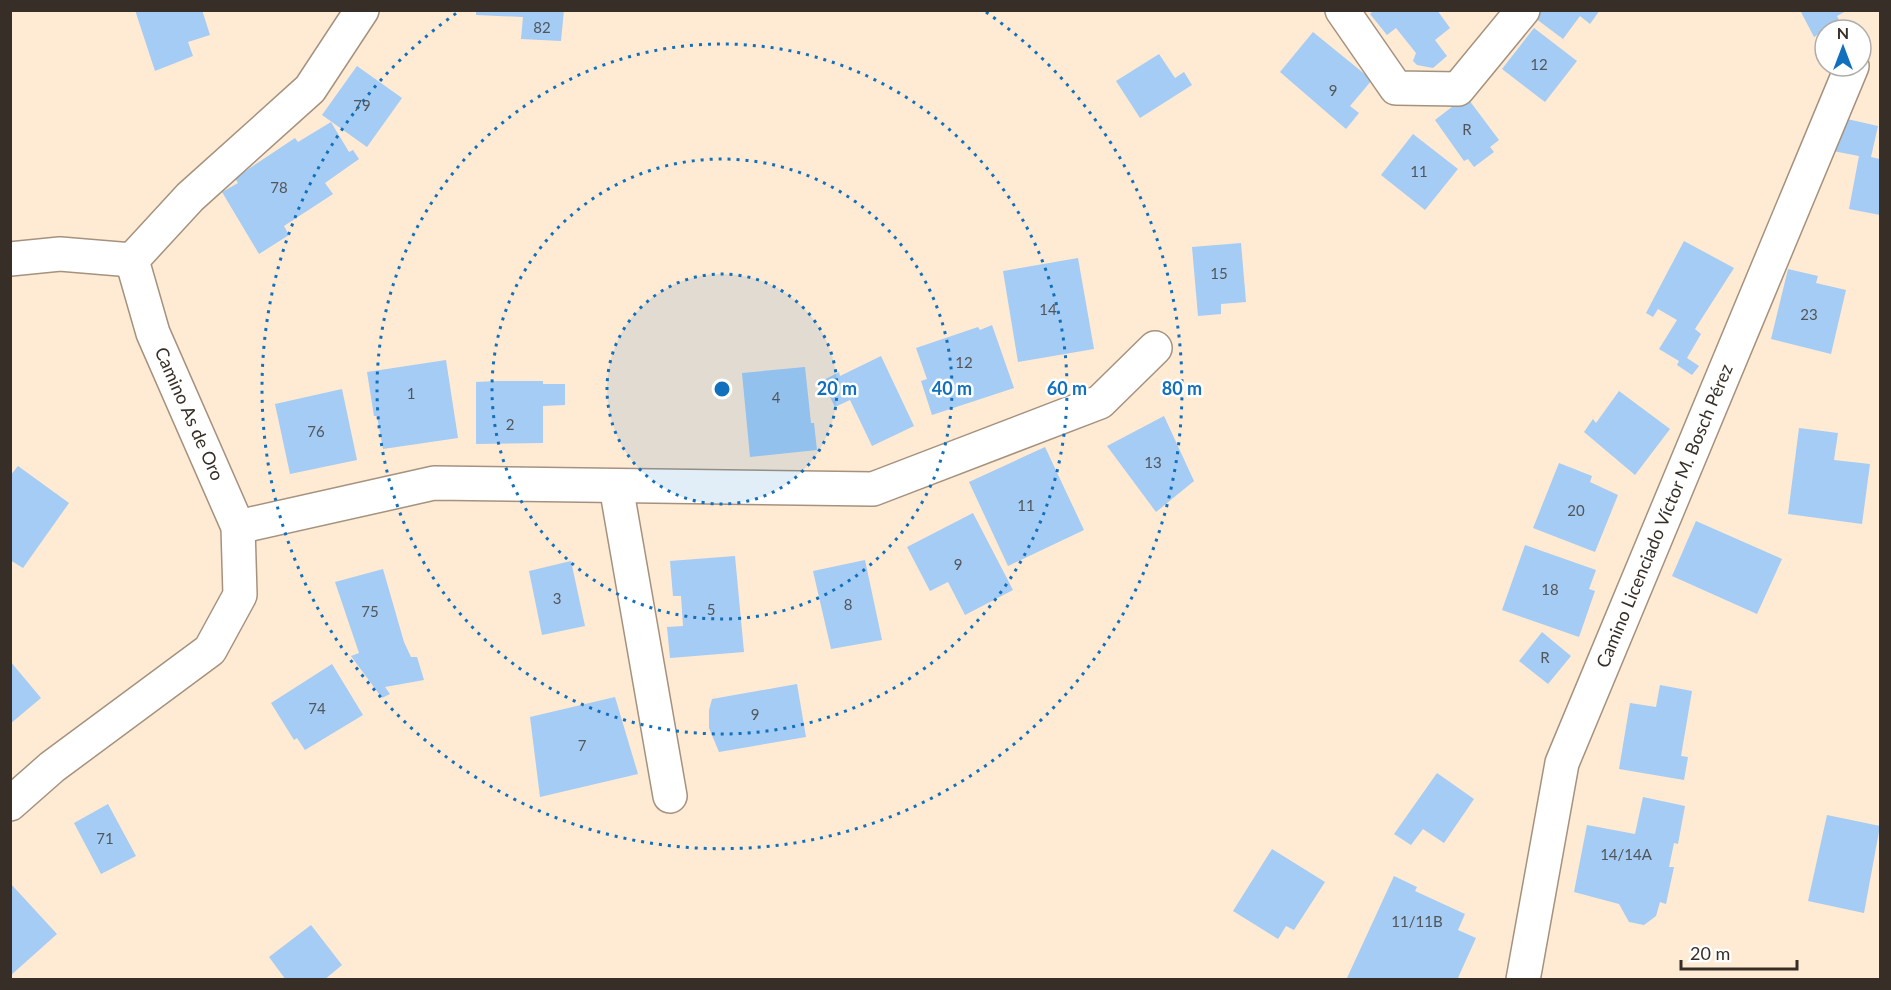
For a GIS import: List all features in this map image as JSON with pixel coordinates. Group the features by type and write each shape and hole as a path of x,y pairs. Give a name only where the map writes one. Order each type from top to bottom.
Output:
{"street":[{"path":"10,259 60,254 132,260 190,197 310,89 362,10"},
{"path":"1342,10 1396,88 1458,89 1523,10"},
{"name":"Camino Licenciado Víctor M. Bosch Pérez","path":"1523,980 1562,763 1847,78"},
{"name":"Camino As de Oro","path":"10,804 52,767 210,650 240,595 238,527 153,333 132,260"},
{"path":"238,527 435,483 873,489 1100,402 1155,348"},
{"path":"616,486 670,796"}],"building":[{"path":"135,10 202,10 210,35 188,42 193,56 155,71"},
{"path":"476,10 564,10 561,41 521,39 523,17 476,15"},
{"path":"1374,10 1437,10 1450,28 1435,40 1447,56 1433,68 1417,65 1413,61 1416,53 1396,28 1387,35 1370,14"},
{"path":"1534,10 1600,10 1590,24 1580,16 1563,39 1531,15"},
{"path":"1800,10 1848,10 1837,16 1838,18 1813,18 1813,35"},
{"path":"1534,28 1577,61 1545,102 1502,69"},
{"path":"1313,32 1372,80 1350,106 1359,113 1346,129 1280,72"},
{"path":"1159,54 1175,78 1184,72 1192,85 1140,118 1116,81"},
{"path":"357,66 402,98 367,147 322,115"},
{"path":"1466,96 1499,140 1490,147 1494,152 1474,167 1468,159 1464,161 1435,120"},
{"path":"1847,119 1878,126 1871,157 1880,159 1880,215 1849,209 1859,156 1833,151"},
{"path":"331,122 349,152 353,150 359,159 325,183 333,194 284,226 289,235 259,254 222,192 238,183 235,178 295,138 298,142"},
{"path":"1413,134 1458,169 1425,210 1381,175"},
{"path":"1684,241 1734,268 1695,329 1701,334 1687,358 1699,366 1692,375 1677,365 1679,361 1659,349 1677,320 1658,309 1653,317 1646,313"},
{"path":"1241,243 1246,302 1221,304 1221,314 1198,316 1192,247"},
{"path":"1078,258 1094,349 1018,362 1003,271"},
{"path":"1788,269 1818,276 1816,283 1846,290 1831,354 1771,339"},
{"path":"992,325 1014,388 932,415 921,381 927,379 916,348 978,327 980,330"},
{"path":"881,356 914,426 872,446 850,400 835,407 822,381 839,372 840,376"},
{"path":"446,360 458,438 383,449 377,416 374,416 367,372"},
{"path":"805,367 811,423 814,423 817,450 750,457 742,373"},
{"path":"543,381 543,384 565,384 565,405 543,406 543,443 476,444 476,382"},
{"path":"342,389 357,460 290,474 275,404"},
{"path":"1619,391 1670,429 1635,475 1584,432 1593,419 1596,423"},
{"path":"1164,416 1194,481 1156,512 1107,446"},
{"path":"1799,428 1838,433 1834,460 1870,464 1862,524 1788,514"},
{"path":"1045,447 1084,530 1008,566 969,482"},
{"path":"1559,463 1592,476 1590,482 1618,495 1595,552 1533,528"},
{"path":"18,466 69,503 23,568 10,560 10,476"},
{"path":"973,513 1013,590 965,615 948,582 930,591 907,547"},
{"path":"1696,521 1782,559 1757,614 1672,576"},
{"path":"1525,545 1596,570 1589,589 1595,591 1579,637 1502,610"},
{"path":"735,556 744,652 670,658 667,627 683,626 681,596 673,596 670,561"},
{"path":"865,560 882,640 831,649 813,571"},
{"path":"571,561 585,626 542,635 529,571"},
{"path":"383,569 404,642 411,657 417,657 424,680 385,687 390,694 382,698 351,656 359,653 335,582"},
{"path":"1542,632 1571,656 1548,684 1519,661"},
{"path":"10,661 41,698 10,724"},
{"path":"332,664 363,715 305,750 297,738 294,740 271,703"},
{"path":"797,684 806,737 719,752 709,728 709,710 712,699"},
{"path":"1660,685 1692,691 1681,756 1688,757 1684,780 1619,769 1630,703 1656,707"},
{"path":"615,697 638,774 540,797 530,717"},
{"path":"1437,773 1474,799 1444,843 1423,829 1411,845 1394,834"},
{"path":"1643,797 1685,806 1678,844 1674,843 1669,867 1674,867 1666,904 1660,902 1656,916 1644,925 1629,922 1619,904 1574,892 1587,825 1635,834"},
{"path":"108,804 136,856 101,874 74,823"},
{"path":"1827,815 1880,826 1864,913 1808,901"},
{"path":"1272,849 1325,882 1294,930 1286,926 1278,939 1233,911"},
{"path":"1394,876 1417,887 1415,891 1465,914 1458,930 1476,938 1457,980 1347,978"},
{"path":"10,883 57,934 10,976"},
{"path":"311,925 342,965 324,980 286,980 269,957"}]}
